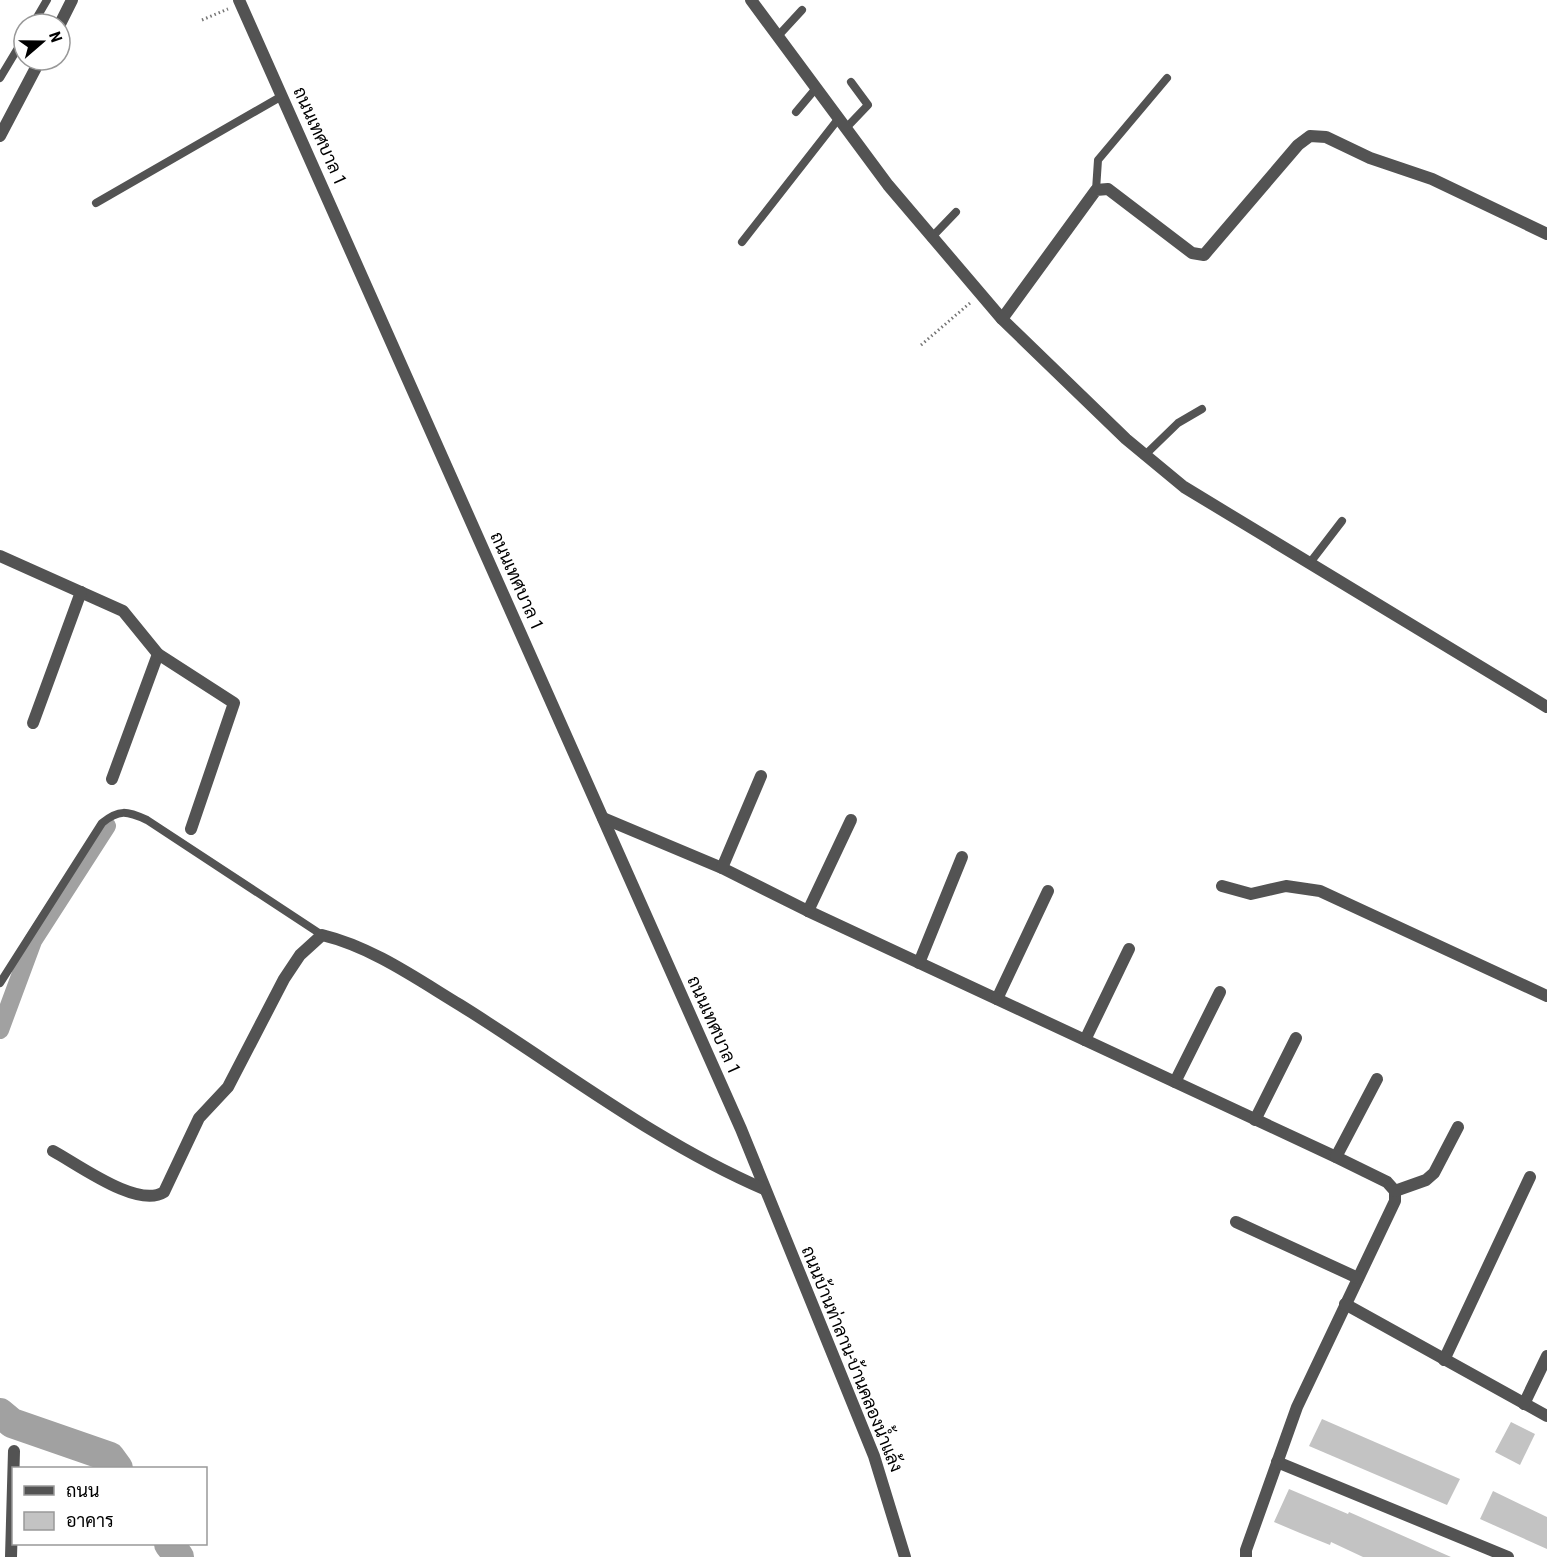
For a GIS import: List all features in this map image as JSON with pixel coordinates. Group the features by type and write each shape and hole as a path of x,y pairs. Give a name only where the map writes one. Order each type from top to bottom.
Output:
{"street":[{"path":"751,0 931,238 1002,319 1144,456 1184,487 1547,707"},
{"name":"ถนนเทศบาล 1","path":"240,1 741,1129 762,1183"},
{"path":"0,136 34,72"},
{"path":"1002,319 1096,190 1108,189 1192,253 1204,255 1298,145 1310,136 1326,137 1370,158 1432,179 1547,234"},
{"path":"0,556 123,610 158,654 234,703 191,829"},
{"path":"33,723 81,592"},
{"path":"112,779 158,654"},
{"path":"723,868 761,776"},
{"path":"603,818 723,868 807,911 1336,1157 1387,1182 1395,1191 1395,1201 1297,1407 1246,1550 1246,1557"},
{"path":"807,911 851,820"},
{"path":"919,963 962,857"},
{"path":"1222,886 1251,894 1286,886 1320,891 1547,996"},
{"path":"997,999 1048,891"},
{"path":"53,1151 134,1196 157,1197 164,1192 199,1118 228,1087 284,979 300,955 322,935 364,950 430,987 707,1164 762,1183"},
{"path":"1085,1040 1129,949"},
{"path":"1175,1082 1220,992"},
{"path":"1256,1120 1296,1038"},
{"path":"1336,1157 1377,1079"},
{"path":"1395,1191 1426,1180 1434,1173 1458,1127"},
{"path":"1444,1360 1530,1177"},
{"name":"ถนนบ้านท่าลาน-บ้านคลองน้ำแล้ง","path":"762,1183 874,1456 905,1557"},
{"path":"1236,1222 1358,1278"},
{"path":"1345,1304 1547,1416"},
{"path":"1524,1404 1547,1356"},
{"path":"14,1451 14,1467"},
{"path":"1277,1462 1509,1557"},
{"path":"11,1557 12,1522"}],"lane":[{"path":"778,36 802,10"},
{"path":"0,55 10,61"},
{"path":"0,78 12,58"},
{"path":"1096,190 1098,160 1167,78"},
{"path":"742,242 842,123 868,105 851,82"},
{"path":"796,112 817,87"},
{"path":"96,204 282,96"},
{"path":"931,238 956,212"},
{"path":"1144,456 1178,423 1202,410"},
{"path":"1310,564 1342,521"},
{"path":"0,983 102,823 115,813 126,811 147,820 322,935"}],"path":[{"path":"202,20 240,1"},
{"path":"921,345 981,295"}],"building":[{"path":"1322,1419 1460,1479 1447,1505 1309,1446"},
{"path":"1511,1422 1535,1434 1520,1465 1495,1452"},
{"path":"1289,1489 1348,1514 1349,1512 1451,1557 1363,1557 1331,1542 1330,1545 1300,1533 1274,1522"},
{"path":"1493,1491 1547,1517 1547,1549 1480,1519"}],"waterway":[{"path":"0,1030 33,941 107,826"},
{"path":"0,1413 12,1423 110,1457 117,1467"},
{"path":"170,1545 179,1557"}]}
